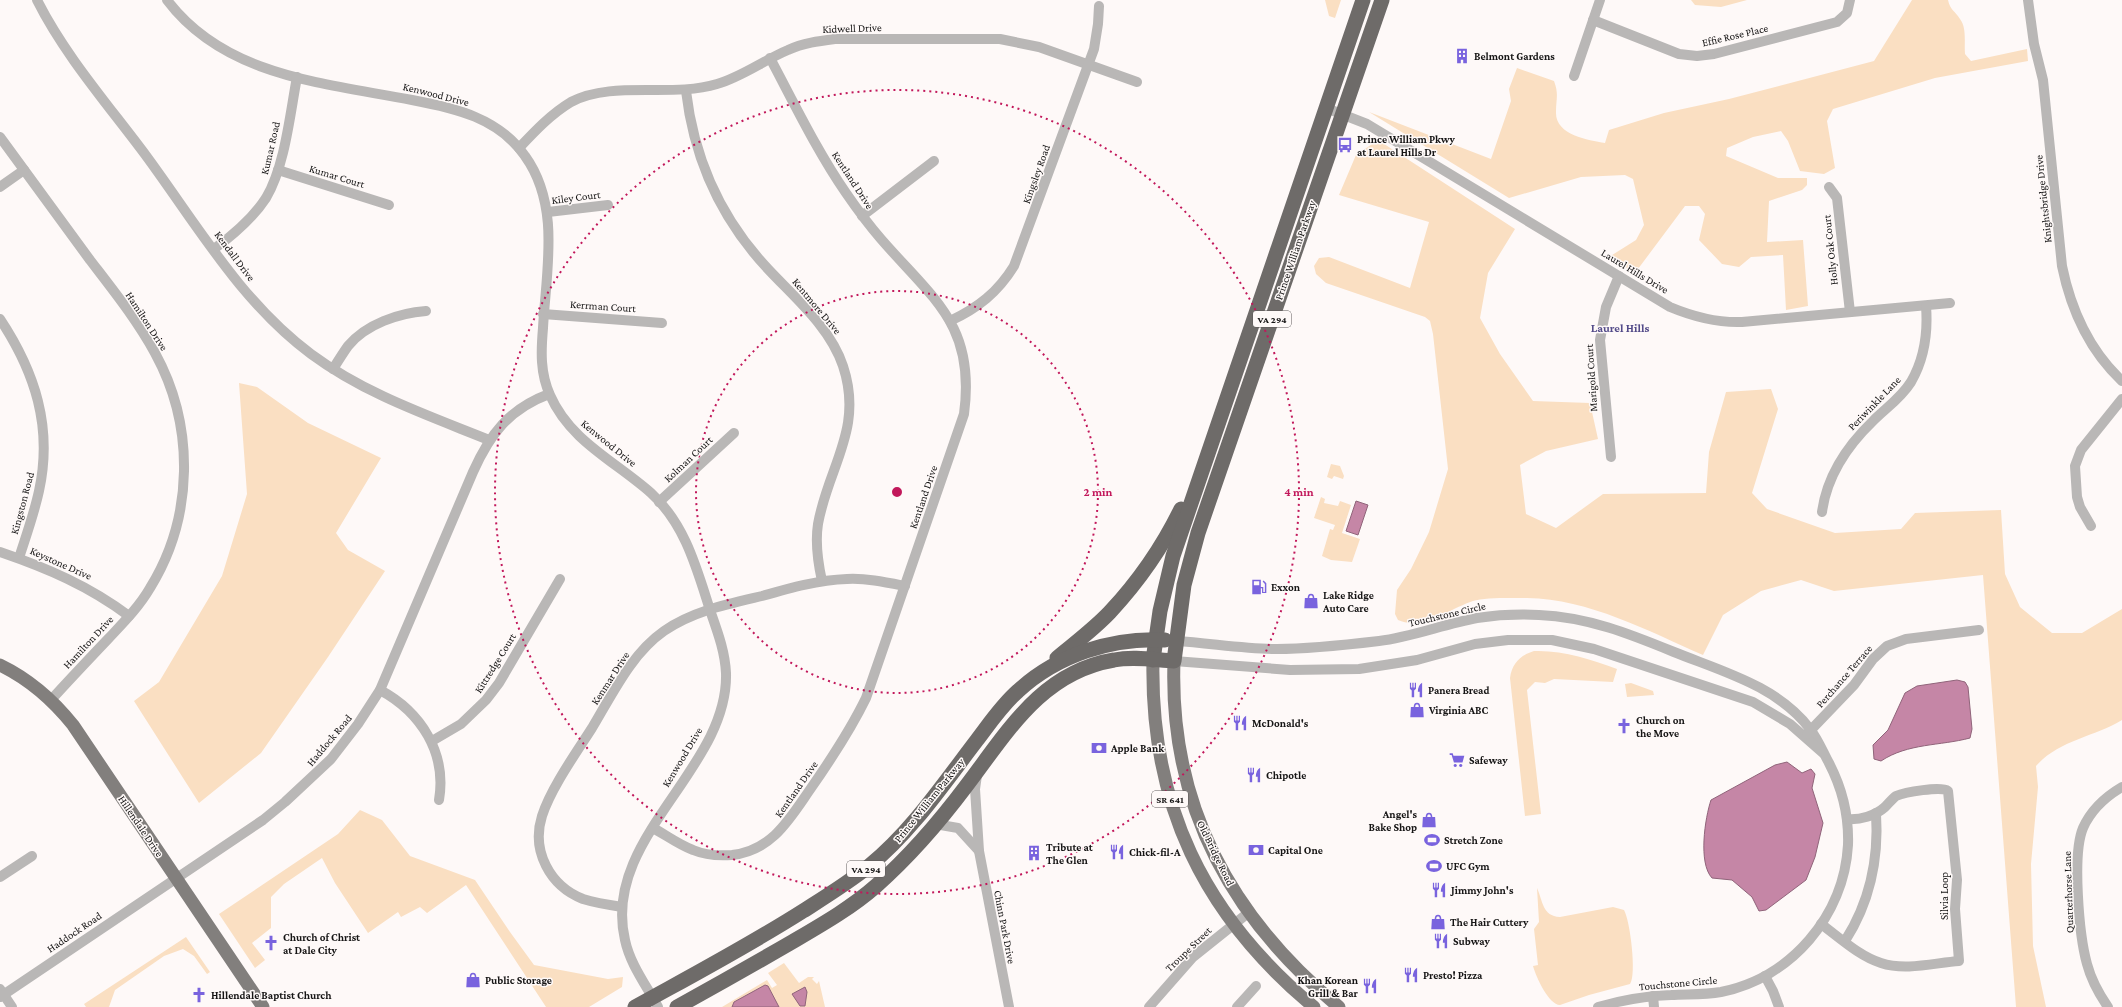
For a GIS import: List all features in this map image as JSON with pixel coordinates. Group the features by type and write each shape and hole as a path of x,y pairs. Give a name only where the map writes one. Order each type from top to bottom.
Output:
{"highway":[{"name":"Prince William Parkway","path":"1153,660 1155,640 1168,574 1205,460 1363,0"},
{"name":"Prince William Parkway","path":"677,1007 743,971 842,911 893,870 935,824 1014,720 1036,700 1060,682 1083,669 1102,662 1124,659 1174,661 1184,585 1198,533 1382,0"},
{"name":"VA 294","path":"1029,682 1093,628 1129,590 1160,546 1179,514 1205,460"},
{"name":"Prince William Parkway","path":"635,1007 655,1002 828,895 869,866 914,821 1005,704 1029,682 1063,662 1100,646 1119,642 1155,640 1176,641"}],"main road":[{"name":"Old Bridge Road","path":"1153,660 1154,718 1159,752 1173,808 1195,862 1219,905 1233,924 1272,970 1314,1007"},
{"name":"Old Bridge Road","path":"1174,661 1174,702 1177,735 1189,791 1212,851 1248,914 1285,958 1339,1007"},
{"name":"Hillendale Drive","path":"0,664 23,678 51,700 73,725 263,1007"}],"street":[{"name":"Kendall Drive","path":"37,0 80,67 247,293 269,317 295,341 333,369 382,397 489,440"},
{"name":"Kenwood Drive","path":"167,0 199,33 232,55 274,72 464,112 496,128 519,148 525,155 539,181 548,212 548,258 541,356 543,374 549,394 564,420 578,436 639,483 670,514 687,543 710,609 725,661 725,691 722,706 708,738 633,863 626,882 622,907 625,940 630,955 655,1002"},
{"path":"1574,76 1600,0"},
{"name":"Effie Rose Place","path":"1593,20 1679,54 1697,56 1714,54 1837,22 1847,13 1850,0"},
{"name":"Knightsbridge Drive","path":"2028,0 2034,44 2043,80 2062,266 2066,286 2077,316 2086,334 2103,360 2122,380"},
{"name":"Kingsley Road","path":"950,321 988,299 1006,280 1014,266 1088,66 1095,42 1099,6"},
{"name":"Kidwell Drive","path":"519,148 558,111 582,98 614,92 686,91 720,84 770,58 799,46 835,39 992,38 1020,42 1039,47 1088,66 1137,82"},
{"name":"Kentland Drive","path":"653,828 692,850 713,855 726,855 749,851 759,847 779,832 829,763 858,715 874,675 964,414 966,398 964,364 961,348 950,321 933,295 881,239 862,216 811,135 770,58"},
{"name":"Kumar Road","path":"214,249 244,224 260,207 273,183 278,170 297,77"},
{"name":"Kentmore Drive","path":"686,91 692,130 700,160 720,203 750,247 820,326 837,352 848,384 850,415 842,451 821,510 818,526 817,547 822,581"},
{"name":"Laurel Hills Drive","path":"1326,108 1367,124 1421,155 1670,307 1691,316 1713,321 1742,322 1950,303"},
{"name":"Hamilton Drive","path":"0,137 144,334 165,373 178,411 182,433 185,471 180,513 170,549 160,571 150,588 129,616 51,700"},
{"path":"862,216 934,161"},
{"path":"0,187 24,170"},
{"name":"Kumar Court","path":"278,170 389,205"},
{"name":"Holly Oak Court","path":"1829,187 1837,198 1850,312"},
{"name":"Kiley Court","path":"548,212 608,205"},
{"name":"Marigold Court","path":"1611,457 1600,340 1606,307 1619,276"},
{"name":"Periwinkle Lane","path":"1822,512 1829,481 1847,450 1870,424 1895,402 1911,381 1918,368 1926,339 1926,306"},
{"path":"333,369 349,345 376,325 405,314 426,311"},
{"name":"Kerrman Court","path":"544,314 662,323"},
{"name":"Kingston Road","path":"0,319 23,357 32,378 37,394 43,431 43,465 39,492 19,558"},
{"name":"Haddock Road","path":"1,993 263,820 314,776 346,740 380,690 473,472 489,440 512,414 523,405 549,394"},
{"path":"2091,526 2080,506 2077,497 2075,466 2082,450 2122,399"},
{"name":"Kolman Court","path":"659,502 734,433"},
{"name":"Keystone Drive","path":"0,552 70,578 109,601 129,616"},
{"name":"Kittredge Court","path":"432,741 462,724 486,700 499,683 560,579"},
{"name":"Kenmar Drive","path":"622,907 583,898 559,885 546,867 539,845 542,816 568,767 627,670 643,651 663,632 678,622 710,609 822,581 868,579 905,586"},
{"name":"Touchstone Circle","path":"1176,641 1275,649 1307,648 1385,640 1476,618 1535,614 1568,617 1622,631 1756,686 1790,708 1808,734 1825,754 1839,784 1847,819 1848,842 1844,871 1837,895 1821,924 1812,938 1792,958 1765,976 1736,988 1719,992 1653,996 1598,1007"},
{"name":"Perchance Terrace","path":"1808,734 1854,685 1873,659 1887,646 1906,639 1979,630"},
{"name":"Touchstone Circle","path":"1174,661 1290,670 1359,669 1405,662 1482,643 1530,639 1552,640 1594,649 1753,702 1808,734"},
{"path":"380,690 405,706 432,741 441,770 439,800"},
{"name":"Chinn Park Drive","path":"978,769 975,789 979,851 1008,1007"},
{"name":"Quarterhorse Lane","path":"2108,1007 2094,983 2083,949 2076,860 2080,837 2089,816 2100,802 2122,787"},
{"name":"Silvia Loop","path":"1821,924 1871,959 1891,965 1958,961 1955,909 1957,880 1948,791 1942,789 1901,794 1876,813 1865,817 1847,819"},
{"path":"1845,941 1862,910 1872,880 1876,849 1876,813"},
{"path":"935,824 958,828 979,851"},
{"path":"0,877 32,856"},
{"name":"Troupe Street","path":"1149,1007 1193,957 1233,924 1248,914"},
{"path":"1765,976 1779,1007"},
{"path":"1236,1007 1256,986"},
{"path":"1,993 12,1007"},
{"path":"1653,996 1654,1007"}],"shaded area":[{"path":"1325,0 1341,0 1335,18 1329,16"},
{"path":"1691,0 1747,0 1721,7 1695,5"},
{"path":"1912,0 1948,0 1951,8 1958,16 1964,27 1965,54 1971,61 2027,49 2028,61 1935,78 1833,109 1827,121 1835,168 1824,174 1800,171 1788,141 1781,131 1753,137 1727,148 1726,156 1778,178 1807,178 1807,185 1802,190 1769,201 1767,242 1803,240 1808,306 1786,310 1783,255 1751,257 1739,267 1722,264 1699,240 1705,214 1699,206 1685,206 1635,273 1609,257 1636,240 1644,225 1633,179 1625,175 1581,177 1509,198 1369,112 1491,159 1511,101 1509,89 1517,68 1554,81 1557,93 1557,120 1561,126 1574,135 1605,143 1609,130 1664,113 1729,99 1874,61"},
{"path":"1378,140 1515,229 1488,273 1480,318 1500,354 1533,401 1590,403 1598,439 1546,451 1520,465 1526,514 1556,528 1603,494 1706,493 1709,452 1726,392 1771,389 1778,409 1752,493 1767,509 1835,533 1901,529 1915,513 2001,510 2005,574 2020,607 2052,633 2082,633 2122,609 2122,720 2055,750 2036,766 2038,787 2031,864 2033,946 2046,1007 2016,1007 1983,575 1834,591 1801,580 1761,591 1723,615 1703,655 1618,618 1573,604 1550,600 1527,598 1484,599 1464,604 1426,621 1407,623 1398,620 1395,614 1397,590 1411,569 1429,532 1448,469 1433,334 1430,321 1425,317 1326,283 1316,274 1314,266 1319,258 1329,257 1410,288 1429,222 1339,195 1356,155"},
{"path":"239,383 257,387 308,423 381,458 336,533 348,550 385,571 328,657 261,753 199,803 134,701 159,682 222,576 247,494"},
{"path":"1331,464 1340,466 1344,476 1343,479 1334,476 1332,479 1327,477"},
{"path":"1321,497 1325,499 1324,503 1338,506 1340,501 1351,505 1342,533 1360,539 1352,562 1331,560 1322,556 1330,529 1333,530 1335,525 1314,518"},
{"path":"1356,501 1368,505 1358,535 1346,531"},
{"path":"1534,651 1566,654 1617,669 1613,682 1554,679 1545,683 1535,682 1527,690 1541,814 1525,816 1510,678 1513,668 1518,660"},
{"path":"1957,680 1965,682 1968,687 1972,729 1970,738 1913,748 1891,755 1881,761 1874,759 1873,745 1888,730 1905,693 1917,686"},
{"path":"1631,683 1653,691 1654,695 1627,697 1625,684"},
{"path":"1787,762 1802,773 1811,769 1815,774 1812,788 1823,823 1815,857 1806,880 1766,910 1759,911 1752,897 1732,880 1712,878 1708,871 1704,851 1707,818 1711,800 1775,765"},
{"path":"360,810 382,820 410,856 475,880 534,965 608,979 623,977 622,987 589,1007 546,1007 466,885 427,913 420,907 401,917 398,912 368,933 335,883 322,858 284,884 271,897 271,928 252,943 265,960 255,968 219,914 338,834"},
{"path":"1537,888 1546,911 1554,916 1560,917 1613,907 1624,910 1628,925 1633,959 1632,979 1630,984 1589,995 1560,1005 1556,1004 1547,996 1533,966 1538,965 1534,929 1539,922"},
{"path":"186,937 210,972 207,974 194,956 183,949 164,956 115,990 109,1007 86,1007 84,1004"},
{"path":"784,963 799,983 808,977 814,977 812,979 817,984 819,981 825,1007 722,1007 767,980 772,988 777,985 768,973"},
{"path":"765,985 768,986 779,1007 732,1007 734,1002"},
{"path":"805,987 807,992 805,1006 800,1006 792,994"}],"place":[{"name":"Belmont Gardens","path":"1462,56"},
{"name":"Prince William Pkwy at Laurel Hills Dr","path":"1345,145"},
{"name":"Exxon","path":"1259,587"},
{"name":"Lake Ridge Auto Care","path":"1311,601"},
{"name":"Panera Bread","path":"1416,690"},
{"name":"Virginia ABC","path":"1417,710"},
{"name":"McDonald's","path":"1240,723"},
{"name":"Church on the Move","path":"1624,726"},
{"name":"Apple Bank","path":"1099,748"},
{"name":"Safeway","path":"1457,760"},
{"name":"Chipotle","path":"1254,775"},
{"name":"Angel's Bake Shop","path":"1429,820"},
{"name":"Stretch Zone","path":"1432,840"},
{"name":"Capital One","path":"1256,850"},
{"name":"Chick-fil-A","path":"1117,852"},
{"name":"Tribute at The Glen","path":"1034,853"},
{"name":"UFC Gym","path":"1434,866"},
{"name":"Jimmy John's","path":"1439,890"},
{"name":"The Hair Cuttery","path":"1438,922"},
{"name":"Subway","path":"1441,941"},
{"name":"Church of Christ at Dale City","path":"271,943"},
{"name":"Presto! Pizza","path":"1411,975"},
{"name":"Public Storage","path":"473,980"},
{"name":"Khan Korean Grill & Bar","path":"1370,986"},
{"name":"Hillendale Baptist Church","path":"199,995"}],"district":[{"name":"Laurel Hills","path":"1620,328"}]}
